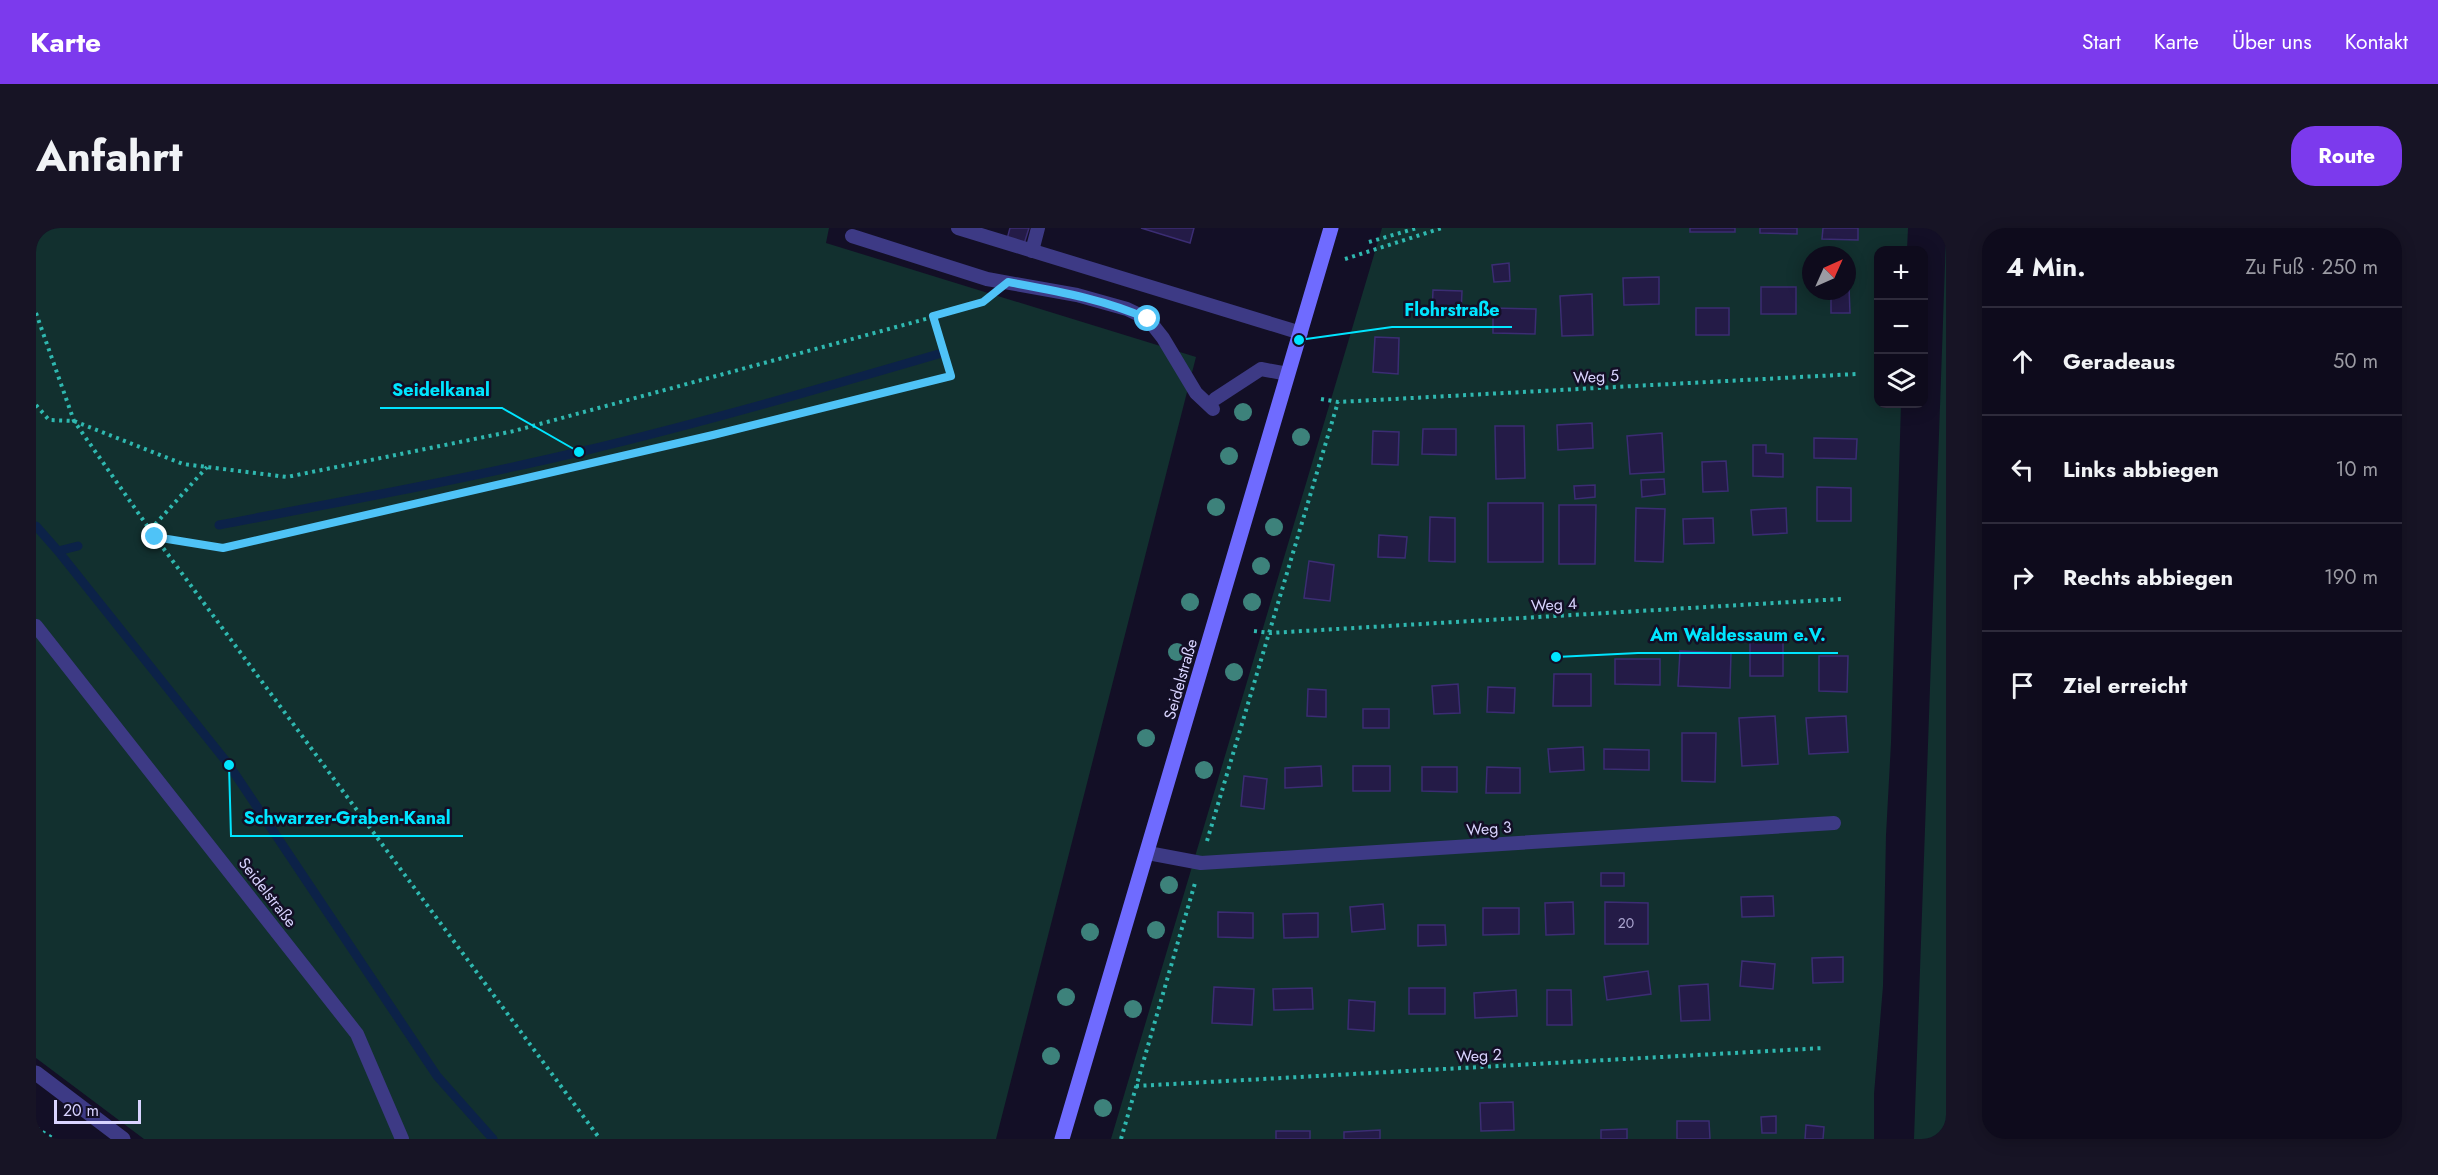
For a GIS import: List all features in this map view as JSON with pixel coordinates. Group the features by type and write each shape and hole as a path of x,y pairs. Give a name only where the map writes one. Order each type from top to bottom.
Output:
{"main road":[{"name":"Seidelstraße","path":"1062,1139 1331,228"}],"street":[{"path":"36,1093 41,1077 123,1139"}],"lane":[{"path":"957,228 1301,333"},
{"path":"1032,250 1038,228"},
{"path":"852,236 987,279 1077,295 1126,309 1148,319 1163,338 1196,393 1214,404 1261,369 1288,374"},
{"name":"Seidelstraße","path":"36,626 357,1034 402,1139"},
{"name":"Weg 3","path":"1148,853 1201,863 1834,823"}],"path":[{"path":"1369,242 1417,228"},
{"path":"1319,271 1358,254 1442,228"},
{"path":"36,405 49,420 74,421 183,464 287,477 514,431 983,302 1008,282"},
{"path":"36,313 74,421 155,537 600,1139"},
{"path":"155,537 223,548 713,435 951,376 933,316"},
{"name":"Weg 5","path":"1321,399 1338,402 1856,374"},
{"path":"1121,1139 1338,402"},
{"path":"150,530 207,467"},
{"name":"Weg 4","path":"1254,631 1269,633 1841,599"},
{"name":"Weg 2","path":"1136,1086 1824,1048"},
{"path":"36,1128 54,1139"}],"green space":[{"path":"36,228 829,228 826,243 1196,357 996,1139 144,1139 36,1058"},
{"path":"1382,228 1908,228 1907,246 1874,246 1874,408 1901,408 1883,986 1874,1094 1874,1139 1111,1139"},
{"path":"1946,237 1946,1139 1914,1139"}],"building":[{"path":"1010,228 1029,228 1024,244 1007,239"},
{"path":"1141,228 1194,228 1190,243"},
{"path":"1690,228 1735,228 1735,232 1690,232"},
{"path":"1760,228 1797,228 1797,234 1760,233"},
{"path":"1823,228 1858,228 1858,240 1822,239"},
{"path":"1509,263 1510,281 1494,282 1492,265"},
{"path":"1659,277 1659,304 1624,305 1623,278"},
{"path":"1761,287 1796,287 1796,314 1761,314"},
{"path":"1433,290 1462,291 1461,314 1432,313"},
{"path":"1592,294 1593,335 1562,336 1560,296"},
{"path":"1831,300 1850,300 1850,313 1831,313"},
{"path":"1493,308 1536,309 1535,334 1493,333"},
{"path":"1696,308 1729,308 1729,335 1696,335"},
{"path":"1375,337 1399,338 1398,374 1373,372"},
{"path":"1592,423 1593,448 1558,450 1557,425"},
{"path":"1495,426 1524,426 1525,478 1496,479"},
{"path":"1423,429 1456,429 1456,455 1422,454"},
{"path":"1373,431 1399,432 1398,465 1372,464"},
{"path":"1662,433 1664,472 1630,474 1627,436"},
{"path":"1814,438 1857,439 1856,459 1814,458"},
{"path":"1753,445 1766,445 1766,453 1783,454 1783,477 1753,476"},
{"path":"1726,461 1728,491 1703,492 1702,462"},
{"path":"1664,479 1665,494 1642,497 1641,480"},
{"path":"1595,485 1595,497 1575,499 1574,486"},
{"path":"1817,487 1851,488 1851,521 1817,521"},
{"path":"1488,503 1543,503 1543,562 1488,562"},
{"path":"1559,505 1596,505 1595,564 1559,564"},
{"path":"1636,508 1665,509 1663,562 1635,561"},
{"path":"1786,508 1787,533 1753,535 1751,510"},
{"path":"1430,517 1455,518 1455,562 1429,561"},
{"path":"1713,518 1714,543 1684,544 1683,519"},
{"path":"1379,535 1407,537 1405,558 1378,557"},
{"path":"1309,561 1334,565 1330,601 1304,598"},
{"path":"1750,642 1783,642 1783,676 1750,676"},
{"path":"1680,651 1731,653 1730,688 1678,686"},
{"path":"1819,656 1848,656 1847,692 1819,691"},
{"path":"1615,659 1660,659 1660,685 1615,684"},
{"path":"1554,674 1591,674 1591,706 1553,706"},
{"path":"1458,684 1460,713 1434,714 1432,686"},
{"path":"1488,687 1515,688 1514,713 1487,712"},
{"path":"1308,689 1326,690 1326,717 1307,716"},
{"path":"1363,709 1389,709 1389,728 1363,728"},
{"path":"1775,716 1778,764 1742,766 1739,718"},
{"path":"1846,716 1848,752 1809,754 1806,718"},
{"path":"1682,733 1716,733 1715,782 1682,781"},
{"path":"1583,747 1584,770 1550,772 1548,749"},
{"path":"1604,749 1649,750 1649,770 1604,769"},
{"path":"1321,766 1322,786 1285,788 1285,768"},
{"path":"1353,766 1390,766 1390,791 1353,791"},
{"path":"1422,767 1457,767 1457,792 1422,791"},
{"path":"1487,767 1520,768 1520,793 1486,793"},
{"path":"1244,776 1267,779 1264,809 1241,806"},
{"path":"1601,873 1624,873 1624,886 1601,886"},
{"path":"1773,896 1774,916 1742,917 1741,897"},
{"path":"1573,902 1574,934 1546,935 1545,903"},
{"path":"1605,902 1648,903 1648,944 1605,944"},
{"path":"1383,904 1385,929 1352,932 1350,907"},
{"path":"1483,908 1519,908 1519,934 1483,935"},
{"path":"1218,912 1253,913 1253,938 1218,937"},
{"path":"1318,913 1318,937 1284,938 1283,914"},
{"path":"1418,925 1445,925 1446,945 1418,946"},
{"path":"1843,957 1843,982 1813,983 1812,958"},
{"path":"1742,961 1775,964 1773,989 1740,986"},
{"path":"1648,971 1651,994 1607,1000 1604,977"},
{"path":"1708,984 1710,1020 1681,1021 1679,986"},
{"path":"1214,987 1254,989 1252,1025 1212,1023"},
{"path":"1312,988 1313,1009 1274,1010 1273,989"},
{"path":"1409,988 1445,988 1445,1014 1409,1014"},
{"path":"1516,990 1517,1016 1475,1018 1474,993"},
{"path":"1547,990 1571,990 1572,1025 1547,1025"},
{"path":"1349,1000 1375,1002 1374,1031 1348,1029"},
{"path":"1513,1102 1514,1130 1481,1131 1480,1103"},
{"path":"1776,1116 1776,1133 1762,1133 1761,1117"},
{"path":"1677,1121 1709,1121 1710,1139 1677,1139"},
{"path":"1806,1125 1824,1127 1823,1139 1805,1139"},
{"path":"1627,1129 1627,1139 1601,1139 1601,1130"},
{"path":"1380,1130 1380,1139 1344,1139 1344,1132"},
{"path":"1276,1131 1310,1131 1310,1139 1276,1139"}],"waterway":[{"path":"219,525 579,452 716,417 942,353"},
{"path":"36,526 229,765 437,1076 493,1139"},
{"path":"58,551 78,546"}],"place":[{"name":"Flohrstraße","path":"1299,340"},
{"name":"Seidelkanal","path":"579,452"},
{"name":"Am Waldessaum e.V.","path":"1556,657"},
{"name":"Schwarzer-Graben-Kanal","path":"229,765"}],"route":[{"path":"155,537 223,548 713,435 951,376 933,316 983,302 1008,282 1077,295 1126,309 1148,319"}]}
